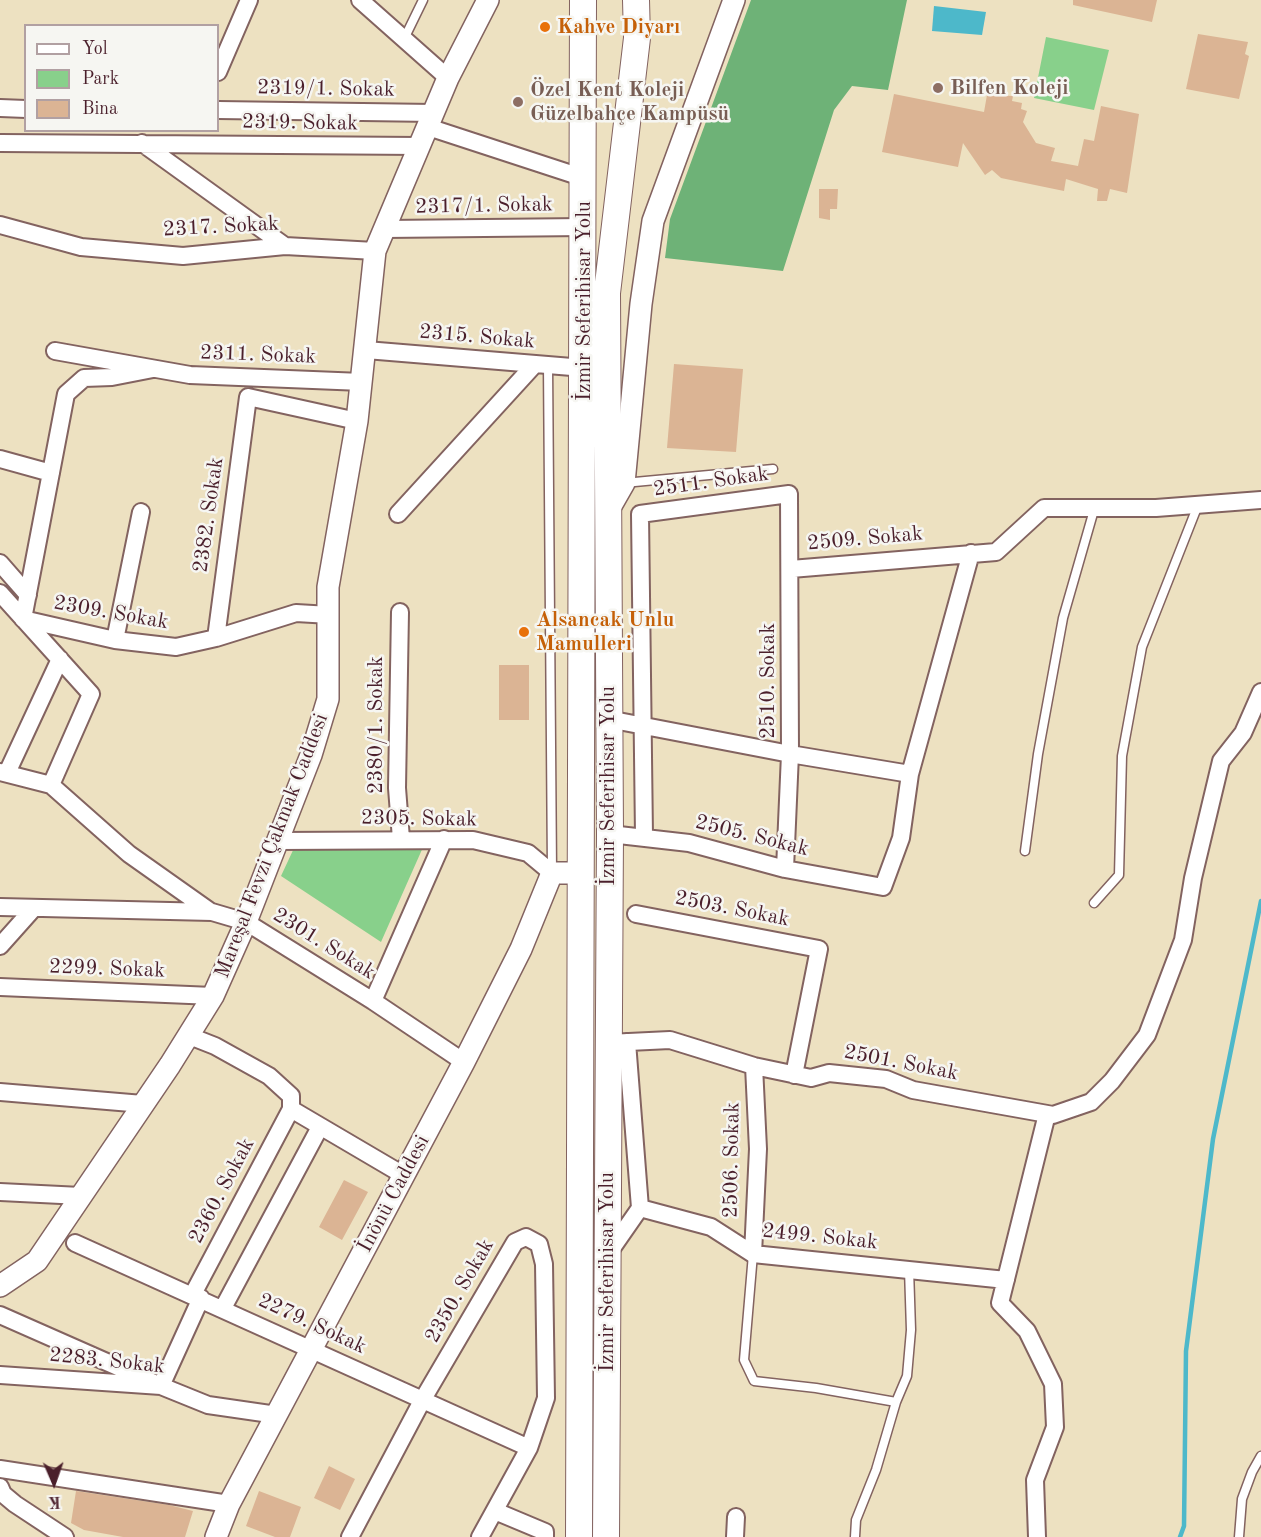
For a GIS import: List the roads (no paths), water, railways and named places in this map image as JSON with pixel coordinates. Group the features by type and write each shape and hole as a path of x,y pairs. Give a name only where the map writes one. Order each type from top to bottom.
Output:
{"main road":[{"name":"İzmir Seferihisar Yolu","path":"579,1537 580,873 585,227 583,0"},
{"name":"İzmir Seferihisar Yolu","path":"606,1537 607,1255 618,1042 608,719 608,293 637,38 636,0"}],"street":[{"path":"219,70 249,0"},
{"path":"360,0 448,78"},
{"name":"Mareşal Fevzi Çakmak Caddesi","path":"0,1286 38,1261 213,996 246,922 312,755 328,699 330,615 328,587 357,421 375,251 448,78 488,0"},
{"path":"608,511 624,483 641,303 653,221 734,0"},
{"path":"0,108 24,109"},
{"name":"2319/1. Sokak","path":"219,110 427,129"},
{"path":"427,129 584,178"},
{"name":"2319. Sokak","path":"0,143 43,137 142,144 427,129"},
{"path":"142,144 285,246"},
{"name":"2317. Sokak","path":"0,225 81,247 183,256 285,246 375,251"},
{"name":"2317/1. Sokak","path":"384,229 585,227"},
{"name":"2315. Sokak","path":"366,350 584,368"},
{"name":"2311. Sokak","path":"55,351 190,375 362,382"},
{"path":"398,514 542,365"},
{"path":"23,619 66,394 84,378 112,377 153,369"},
{"name":"2311. Sokak","path":"248,397 357,421"},
{"name":"2382. Sokak","path":"216,638 248,397"},
{"path":"0,459 51,473"},
{"name":"2511. Sokak","path":"644,726 640,514 789,494"},
{"name":"2510. Sokak","path":"785,869 790,754 789,494"},
{"name":"2509. Sokak","path":"791,569 996,552 1044,508 1094,510 1261,500"},
{"path":"115,640 141,512"},
{"path":"608,719 790,754 910,774 971,553"},
{"path":"0,563 28,595"},
{"path":"0,593 91,694 51,785"},
{"name":"2380/1. Sokak","path":"400,612 398,788 401,839"},
{"name":"2309. Sokak","path":"23,619 115,640 176,647 216,638 296,613 330,615"},
{"path":"60,659 3,773 51,785 129,854 212,912"},
{"path":"1037,1537 1035,1480 1055,1427 1053,1384 1028,1331 1000,1303 1047,1114 1053,1115 1091,1102 1112,1082 1147,1035 1183,940 1193,878 1221,761 1243,733 1261,692"},
{"path":"644,726 644,836"},
{"name":"2505. Sokak","path":"610,834 644,836 689,843 785,869 884,887 901,838 910,774"},
{"path":"373,1001 444,838"},
{"name":"2305. Sokak","path":"277,841 444,838 473,840 528,853 552,873"},
{"path":"552,873 580,873"},
{"name":"İnönü Caddesi","path":"216,1537 229,1504 464,1062 521,949 552,873"},
{"name":"2301. Sokak","path":"0,907 212,912 246,922 373,1001 464,1062"},
{"path":"0,946 33,909"},
{"name":"2503. Sokak","path":"636,914 819,949 794,1075"},
{"name":"2299. Sokak","path":"0,987 213,996"},
{"path":"187,1035 214,1046 269,1076 291,1096 291,1109 405,1176"},
{"name":"2501. Sokak","path":"618,1042 670,1040 754,1066 794,1075 811,1078 829,1073 886,1079 913,1090 1047,1114"},
{"path":"607,1255 640,1208 618,1042"},
{"name":"2506. Sokak","path":"753,1254 759,1149 754,1066"},
{"path":"0,1092 143,1104"},
{"name":"2360. Sokak","path":"161,1386 197,1296 291,1109"},
{"path":"223,1308 321,1127"},
{"path":"0,1192 81,1196"},
{"name":"2499. Sokak","path":"640,1208 711,1227 753,1254 1006,1280"},
{"name":"2350. Sokak","path":"350,1537 423,1400 515,1242 526,1237 539,1244 544,1264 545,1308 546,1398 529,1448"},
{"name":"2279. Sokak","path":"75,1243 197,1296 529,1448"},
{"path":"0,1315 161,1386"},
{"name":"2283. Sokak","path":"0,1375 161,1386 208,1405 277,1415"},
{"path":"480,1537 529,1448"},
{"path":"0,1469 229,1504"},
{"path":"0,1487 3,1494 15,1504 65,1537"},
{"path":"495,1511 545,1535"},
{"path":"735,1537 736,1517"}],"lane":[{"path":"404,40 423,0"},
{"path":"542,365 552,873"},
{"path":"624,483 773,469"},
{"path":"1094,903 1119,875 1122,756 1142,647 1198,505"},
{"path":"1025,851 1038,754 1063,618 1094,510"},
{"path":"753,1254 744,1360 754,1381 816,1388 896,1402"},
{"path":"855,1537 856,1520 876,1470 896,1402 907,1376 911,1330 909,1269"},
{"path":"1239,1537 1242,1499 1261,1456"}],"water":[{"path":"934,6 986,12 982,35 932,31"}],"waterway":[{"path":"1180,1537 1184,1526 1186,1351 1213,1139 1261,901"}],"place":[{"name":"Kahve Diyarı","path":"545,27"},
{"name":"Bilfen Koleji","path":"938,88"},
{"name":"Özel Kent Koleji Güzelbahçe Kampüsü","path":"518,102"},
{"name":"Alsancak Unlu Mamulleri","path":"524,632"}]}
